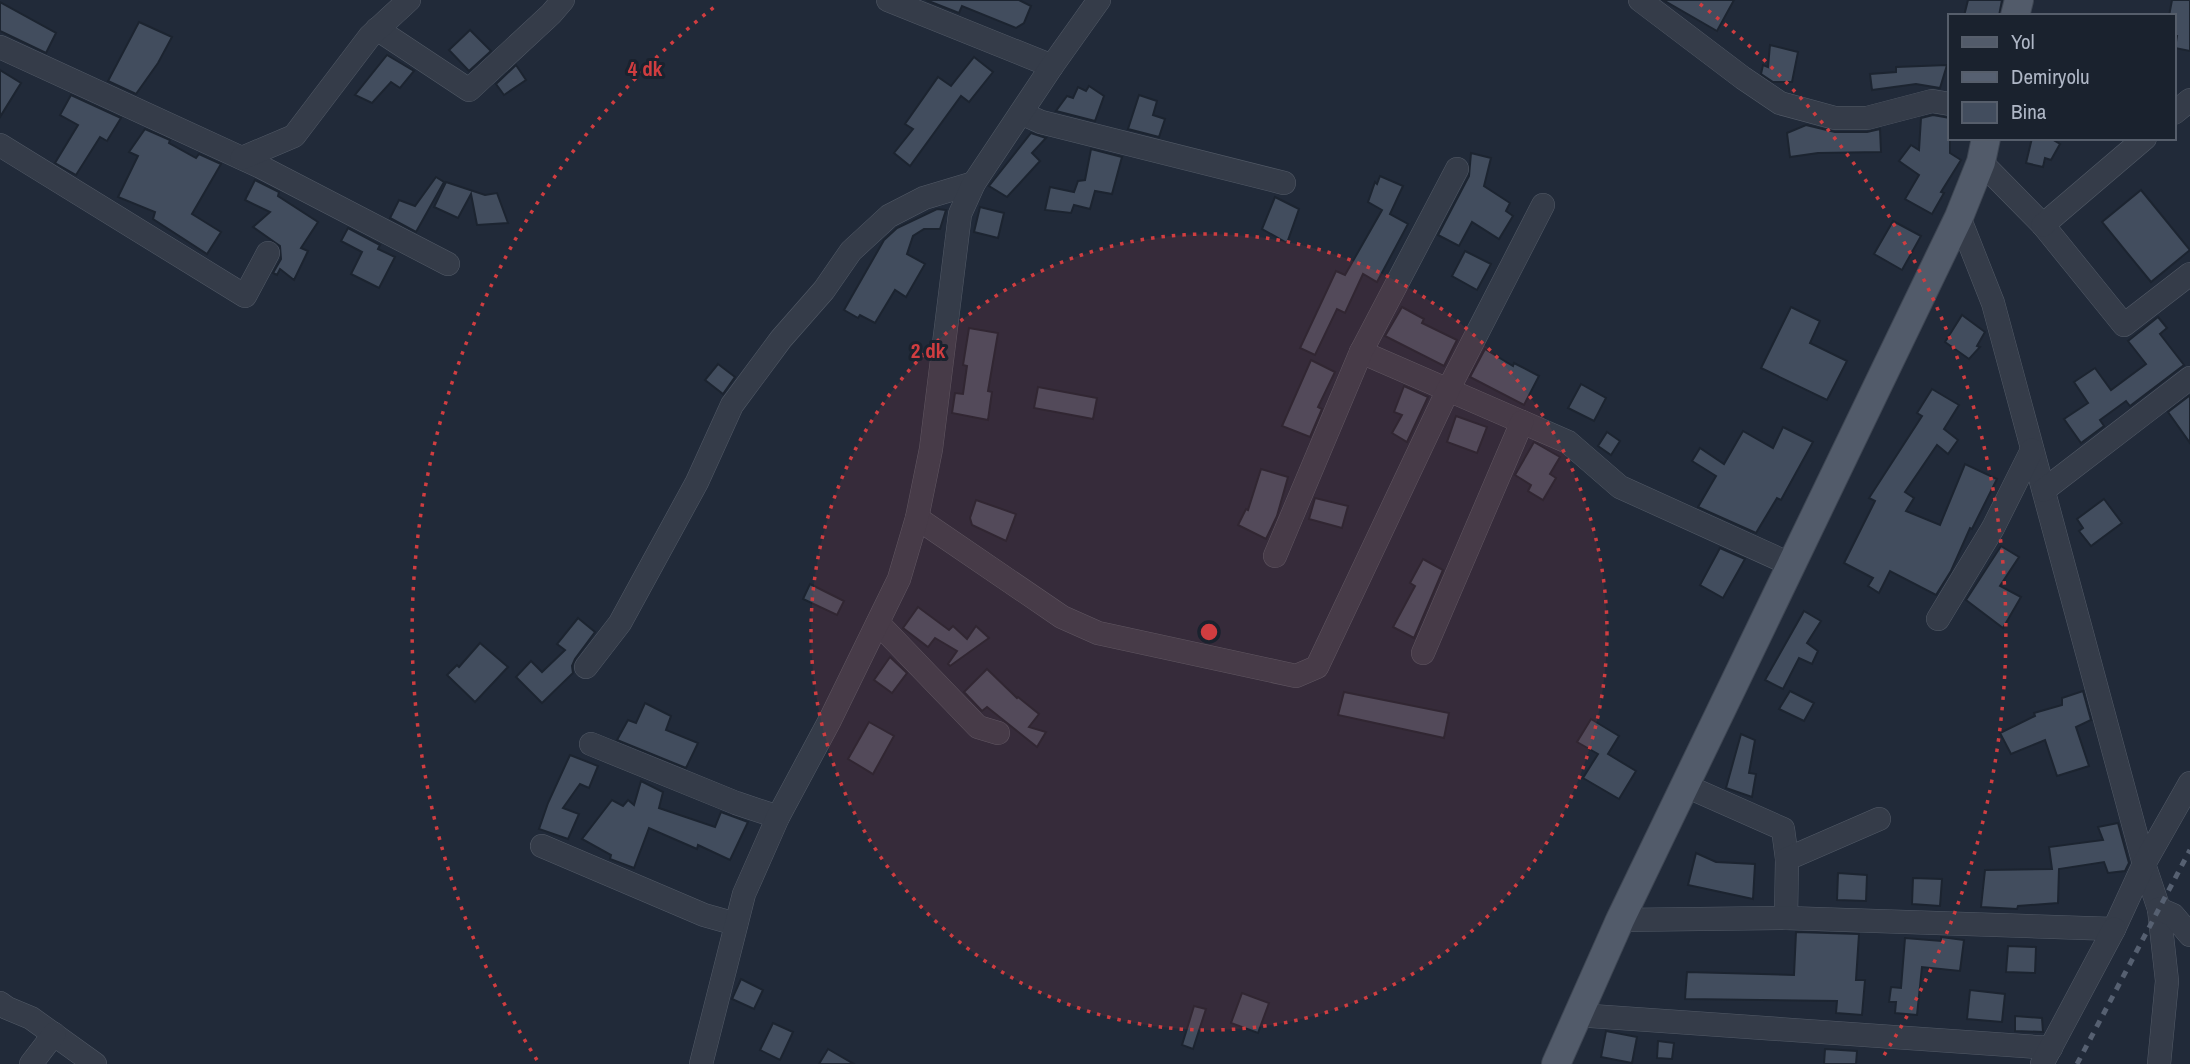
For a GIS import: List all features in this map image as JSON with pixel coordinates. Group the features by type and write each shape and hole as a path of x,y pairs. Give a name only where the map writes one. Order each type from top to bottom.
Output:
{"main road":[{"path":"1556,1064 1620,920 1959,217 1983,150"}],"street":[{"path":"242,158 294,136 377,29 409,0"},
{"path":"377,29 469,90 563,0"},
{"path":"888,0 1052,66"},
{"path":"701,1064 744,894 778,817 830,720 899,579 917,518 931,449 961,214 974,183 1052,66 1100,0"},
{"path":"1640,0 1780,103 1835,118 1867,118 1933,101 1948,104"},
{"path":"0,47 242,158 448,264"},
{"path":"2176,111 2190,100"},
{"path":"1021,113 1041,122 1284,183"},
{"path":"2043,225 2143,140"},
{"path":"0,145 245,296 268,253"},
{"path":"1983,150 2124,325 2190,274"},
{"path":"1275,556 1361,352 1457,169"},
{"path":"586,667 620,623 697,482 732,405 782,339 824,290 851,251 889,216 924,198 974,183"},
{"path":"917,518 1062,617 1098,633 1296,676 1317,667 1448,390 1543,205"},
{"path":"1959,217 1993,303 2144,864 2190,935"},
{"path":"1361,352 1568,442 1620,487 1790,564"},
{"path":"2044,490 2190,378"},
{"path":"1423,653 1522,422"},
{"path":"1938,619 1993,528 2032,450"},
{"path":"877,623 978,727 998,733"},
{"path":"591,744 736,803 778,817"},
{"path":"1577,1015 2046,1056 2144,864 2190,783"},
{"path":"1686,786 1783,829 1787,859 1786,918"},
{"path":"1787,859 1878,819"},
{"path":"542,846 704,915 736,924"},
{"path":"2159,1064 2174,909"},
{"path":"1620,920 1786,918 2113,929"},
{"path":"0,1003 31,1018 95,1064"},
{"path":"30,1064 54,1034"}],"building":[{"path":"926,0 1019,0 1031,6 1024,23 1016,28 962,6 959,13"},
{"path":"1663,0 1734,0 1717,31"},
{"path":"1968,0 2002,0 1999,14 1964,14"},
{"path":"2172,0 2190,0 2190,51 2176,48 2176,14 2169,14"},
{"path":"0,2 56,33 46,53 0,31"},
{"path":"139,22 172,37 136,94 108,81"},
{"path":"470,30 491,51 469,71 449,50"},
{"path":"1770,45 1798,52 1792,82 1773,82 1761,74 1763,65 1768,67"},
{"path":"387,55 414,71 400,88 391,82 372,103 355,95"},
{"path":"974,57 993,72 969,102 961,96 910,166 894,153 913,129 905,124 938,77 951,86"},
{"path":"516,65 526,80 504,95 496,84"},
{"path":"1947,65 1940,88 1916,84 1872,90 1870,74 1896,72 1896,67"},
{"path":"0,70 21,83 0,117"},
{"path":"1089,86 1104,96 1095,121 1056,111 1067,96 1073,98 1078,87 1086,91"},
{"path":"71,95 121,118 107,141 100,137 76,175 55,163 78,125 60,115"},
{"path":"1139,95 1157,101 1153,115 1165,119 1159,137 1128,129"},
{"path":"1933,115 1948,118 1950,153 1961,160 1941,192 1944,193 1932,214 1905,199 1919,175 1899,161 1911,145 1919,150 1921,118"},
{"path":"1806,125 1835,132 1867,132 1880,129 1881,152 1818,153 1790,157 1787,133"},
{"path":"145,129 170,140 169,143 196,158 199,154 221,164 192,214 221,232 207,254 153,219 155,212 118,197 138,156 129,152"},
{"path":"1031,133 1046,138 1032,153 1040,161 1007,197 989,186"},
{"path":"2032,140 2053,140 2060,144 2051,160 2045,158 2043,167 2026,163"},
{"path":"1091,149 1122,157 1112,194 1095,191 1090,209 1074,205 1071,213 1045,210 1050,187 1074,192 1078,181 1085,180"},
{"path":"1471,153 1491,158 1484,186 1510,203 1506,211 1513,216 1499,239 1472,222 1459,246 1438,235 1469,176"},
{"path":"1380,176 1403,186 1390,214 1408,224 1377,282 1363,274 1345,313 1337,309 1315,355 1300,348 1336,271 1345,275 1382,210 1368,202"},
{"path":"436,177 444,182 416,232 390,218 399,200 415,206"},
{"path":"255,180 279,192 278,196 318,222 301,248 308,251 294,280 280,269 277,275 273,273 281,259 280,246 253,227 270,212 245,200"},
{"path":"446,182 485,195 497,193 508,223 477,225 471,194 458,218 434,207"},
{"path":"2141,190 2190,250 2151,282 2102,222"},
{"path":"1275,197 1299,209 1287,243 1262,229"},
{"path":"980,207 1004,213 998,238 974,232"},
{"path":"937,209 946,210 940,229 924,229 913,236 907,254 925,264 906,297 895,290 875,323 844,310 884,240 897,228"},
{"path":"1893,221 1921,236 1902,270 1874,254"},
{"path":"348,228 380,245 378,249 395,257 379,288 351,274 362,252 341,241"},
{"path":"1465,251 1491,264 1477,290 1452,276"},
{"path":"1402,307 1424,319 1422,323 1457,340 1444,366 1385,336"},
{"path":"1791,307 1820,321 1810,343 1847,361 1827,400 1761,368"},
{"path":"1962,315 1985,332 1977,346 1980,347 1969,359 1945,342"},
{"path":"2158,317 2167,328 2160,334 2184,365 2130,406 2126,401 2100,420 2104,426 2081,443 2064,419 2088,403 2074,382 2095,368 2111,390 2146,364 2128,341"},
{"path":"969,328 998,333 988,391 992,392 988,420 952,413 955,393 963,394 967,366 963,365"},
{"path":"1485,349 1513,366 1514,363 1539,376 1524,405 1470,377"},
{"path":"1311,360 1335,372 1318,407 1322,409 1310,437 1282,426"},
{"path":"718,364 735,377 723,394 705,380"},
{"path":"1581,384 1606,398 1594,421 1568,408"},
{"path":"1404,386 1428,397 1407,442 1392,433 1402,415 1394,412"},
{"path":"1038,387 1097,398 1093,419 1034,408"},
{"path":"1932,389 1959,405 1944,429 1958,440 1948,454 1937,445 1905,492 1914,498 1906,511 1940,525 1965,464 1997,479 1972,529 1970,528 1951,571 1936,595 1890,571 1879,593 1868,586 1873,578 1844,563 1875,501 1869,498 1922,416 1917,413"},
{"path":"2190,397 2190,443 2168,412"},
{"path":"1456,416 1487,427 1477,453 1447,442"},
{"path":"1783,427 1813,442 1781,500 1777,498 1756,533 1698,507 1716,476 1692,461 1700,448 1724,464 1743,431 1773,448"},
{"path":"1607,432 1620,441 1611,455 1598,446"},
{"path":"1534,442 1560,457 1550,474 1556,478 1543,500 1528,491 1531,485 1515,475"},
{"path":"1261,469 1288,477 1277,516 1266,539 1238,525 1246,509 1248,510"},
{"path":"1315,498 1348,506 1342,528 1309,519"},
{"path":"2104,499 2122,523 2091,546 2079,531 2083,528 2077,519"},
{"path":"976,500 1016,514 1006,541 972,525 970,518"},
{"path":"2001,546 2019,557 2000,586 2021,597 2003,628 1966,600"},
{"path":"1720,548 1745,559 1723,598 1700,585"},
{"path":"1423,559 1443,570 1414,638 1393,627 1415,586 1410,583"},
{"path":"810,584 844,601 837,615 803,599"},
{"path":"918,607 949,630 953,626 967,639 976,626 989,638 950,666 948,664 957,651 935,638 928,647 903,628"},
{"path":"1804,611 1821,621 1807,643 1818,651 1812,664 1799,658 1783,689 1765,680"},
{"path":"578,618 595,632 575,659 573,673 542,703 516,677 531,661 542,672 565,650 557,644"},
{"path":"480,643 508,667 475,702 447,675 457,665 459,667"},
{"path":"890,657 907,673 892,693 874,680"},
{"path":"987,669 1017,698 1039,714 1029,727 1046,732 1037,747 987,707 982,711 964,692"},
{"path":"1790,691 1814,703 1804,721 1779,709"},
{"path":"2083,691 2091,720 2076,727 2089,766 2057,776 2045,740 2011,754 2000,733 2035,716 2034,713 2062,705 2062,698"},
{"path":"1344,692 1449,713 1444,738 1338,715"},
{"path":"645,703 671,716 666,730 698,743 686,768 617,740 628,720 636,723"},
{"path":"1591,719 1619,736 1608,754 1636,771 1619,799 1583,778 1598,754 1577,742"},
{"path":"869,722 894,736 873,774 848,759"},
{"path":"1741,734 1755,740 1749,773 1756,774 1752,797 1726,788"},
{"path":"570,755 598,766 589,788 580,784 563,808 579,814 568,839 539,829"},
{"path":"641,781 663,792 659,808 715,827 721,812 748,822 730,860 698,845 697,849 649,828 634,868 610,859 611,855 582,839 612,800 623,806 628,800 634,805"},
{"path":"2118,823 2129,863 2125,871 2108,873 2104,862 2059,869 2058,903 2018,906 2017,909 1981,907 1985,870 2052,869 2049,847 2103,840 2098,827"},
{"path":"1696,853 1716,862 1755,864 1753,899 1688,885"},
{"path":"1838,873 1867,875 1866,901 1837,900"},
{"path":"1913,878 1942,879 1940,906 1912,904"},
{"path":"1796,932 1859,934 1856,980 1865,980 1862,1015 1836,1013 1837,1001 1685,999 1687,972 1794,975"},
{"path":"1941,937 1964,940 1960,971 1922,967 1917,1015 1895,1013 1896,1002 1889,1002 1891,987 1901,988 1905,938 1941,941"},
{"path":"2008,946 2036,947 2035,973 2006,972"},
{"path":"741,979 763,990 754,1009 732,999"},
{"path":"1970,990 2005,994 2002,1022 1967,1019"},
{"path":"1242,993 1269,1003 1258,1033 1231,1023"},
{"path":"1194,1006 1206,1009 1193,1049 1182,1045"},
{"path":"2015,1016 2042,1018 2043,1032 2015,1031"},
{"path":"773,1023 793,1032 780,1060 760,1050"},
{"path":"1606,1031 1637,1037 1632,1063 1601,1057"},
{"path":"1658,1041 1674,1043 1672,1059 1657,1058"},
{"path":"828,1049 854,1064 819,1064"},
{"path":"1825,1049 1857,1051 1856,1064 1824,1064"}],"railway":[{"path":"2077,1064 2190,850"}]}
